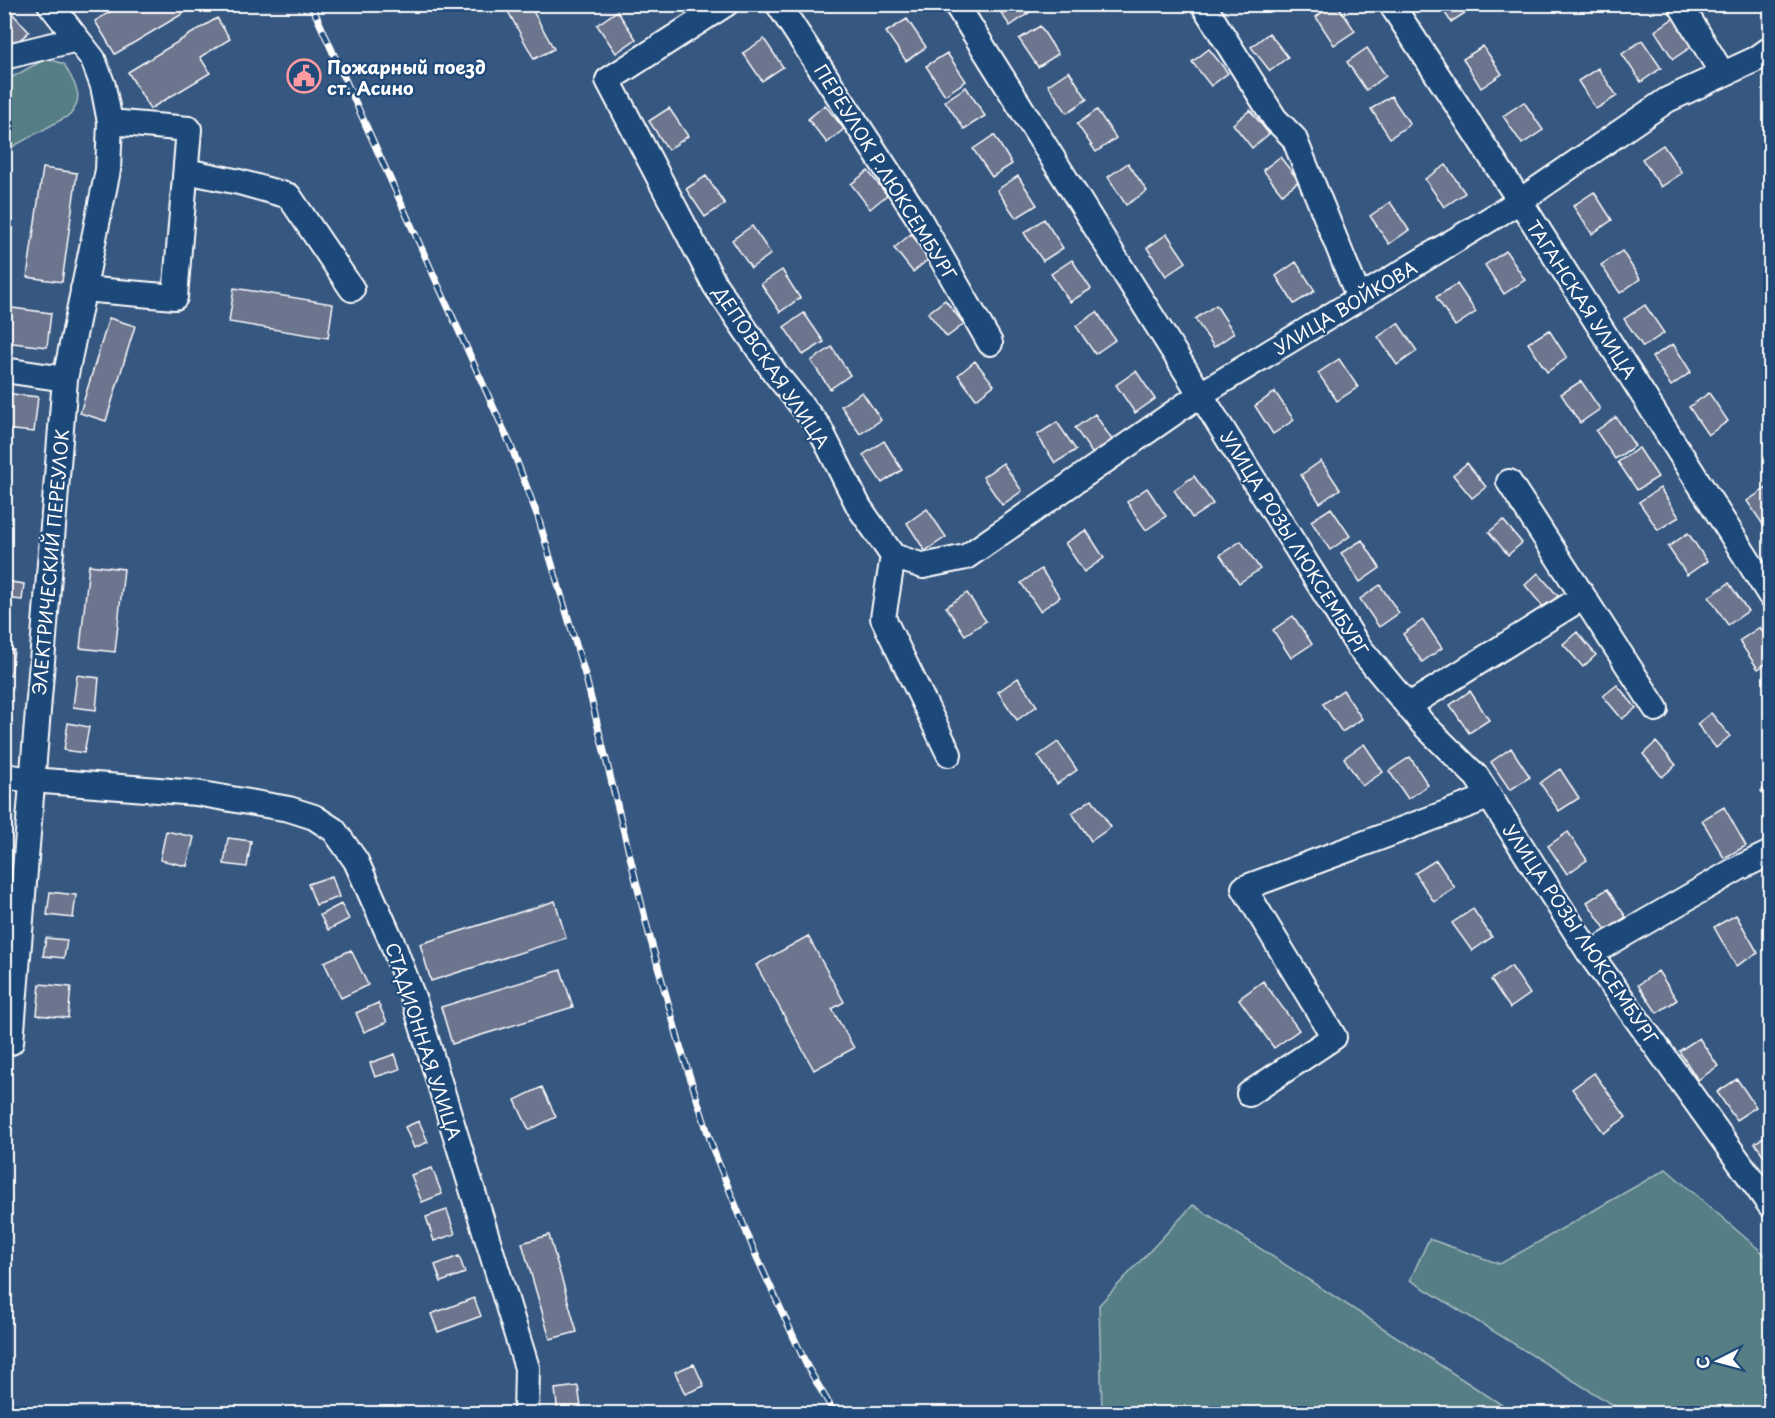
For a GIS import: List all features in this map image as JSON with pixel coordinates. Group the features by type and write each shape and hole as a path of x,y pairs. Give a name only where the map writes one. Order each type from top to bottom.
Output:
{"street":[{"name":"ЭЛЕКТРИЧЕСКИЙ ПЕРЕУЛОК","path":"11,1042 65,379 108,170 110,122 103,86 93,59 50,4"},
{"name":"ДЕПОВСКАЯ УЛИЦА","path":"726,4 608,80 715,285 775,373 819,427 858,507 893,556"},
{"name":"ПЕРЕУЛОК Р.ЛЮКСЕМБУРГ","path":"778,4 918,217 990,343"},
{"name":"УЛИЦА РОЗЫ ЛЮКСЕМБУРГ","path":"956,4 1358,646 1423,724 1476,777 1590,954 1770,1205"},
{"path":"1203,4 1275,119 1294,138 1359,298"},
{"name":"ТАГАНСКАЯ УЛИЦА","path":"1391,4 1520,201 1770,595"},
{"path":"1680,4 1722,74"},
{"path":"4,57 77,39"},
{"name":"УЛИЦА ВОЙКОВА","path":"893,556 923,566 966,557 1201,394 1520,201 1666,100 1756,59 1770,49"},
{"path":"83,289 175,297 189,129 110,122"},
{"path":"186,171 239,182 289,196 352,289"},
{"path":"4,370 65,379"},
{"path":"1509,482 1656,709"},
{"path":"893,556 883,618 949,754"},
{"path":"1407,706 1583,597"},
{"name":"СТАДИОННАЯ УЛИЦА","path":"4,776 196,793 289,809 314,817 334,830 356,861 392,942 415,1003 528,1368 526,1413"},
{"path":"1249,1094 1335,1037 1244,888 1489,797"},
{"path":"1590,954 1770,852"}],"green space":[{"path":"49,59 64,64 71,77 78,96 75,108 70,115 5,151 5,81"},
{"path":"1666,1169 1770,1259 1770,1413 1626,1413 1410,1280 1429,1239 1500,1264"},
{"path":"1193,1205 1516,1413 1102,1413 1099,1305"}],"building":[{"path":"4,4 29,32 4,53"},
{"path":"123,4 199,4 115,54 95,21"},
{"path":"504,4 529,4 554,49 534,59"},
{"path":"995,4 1025,4 1030,12 1010,26"},
{"path":"1337,4 1355,31 1334,45 1316,17"},
{"path":"1439,4 1468,4 1471,9 1451,22"},
{"path":"617,11 636,39 616,53 597,25"},
{"path":"1675,17 1694,45 1673,59 1655,31"},
{"path":"217,18 230,39 200,57 210,73 150,109 128,72"},
{"path":"907,19 926,47 906,61 886,32"},
{"path":"1040,26 1058,54 1038,67 1019,39"},
{"path":"1269,33 1288,57 1270,71 1251,47"},
{"path":"764,39 783,67 762,81 743,53"},
{"path":"1642,40 1661,68 1641,82 1622,54"},
{"path":"1483,46 1502,74 1481,88 1463,59"},
{"path":"1367,48 1386,76 1366,90 1347,62"},
{"path":"1209,49 1228,73 1211,86 1192,62"},
{"path":"947,53 966,81 945,95 926,66"},
{"path":"1598,68 1617,96 1596,109 1578,81"},
{"path":"1069,71 1087,99 1067,113 1048,85"},
{"path":"966,87 985,116 964,129 945,101"},
{"path":"1391,96 1410,124 1390,138 1371,109"},
{"path":"1524,102 1543,130 1522,144 1503,116"},
{"path":"825,105 844,129 827,143 808,119"},
{"path":"669,108 688,136 668,150 649,121"},
{"path":"1097,110 1116,138 1096,152 1077,124"},
{"path":"1250,110 1269,134 1252,148 1233,124"},
{"path":"994,135 1012,164 992,177 973,149"},
{"path":"1663,145 1682,173 1661,187 1642,159"},
{"path":"1280,157 1299,181 1282,194 1263,170"},
{"path":"1128,163 1147,191 1126,205 1108,177"},
{"path":"1446,165 1465,193 1444,207 1425,179"},
{"path":"43,168 77,173 62,282 27,277"},
{"path":"868,171 887,195 870,209 851,184"},
{"path":"706,176 725,204 705,217 686,189"},
{"path":"1018,176 1037,205 1016,218 997,190"},
{"path":"1594,192 1612,220 1592,234 1573,206"},
{"path":"1390,202 1409,230 1389,244 1370,216"},
{"path":"1044,219 1063,248 1043,261 1024,233"},
{"path":"752,226 771,254 751,268 732,240"},
{"path":"911,234 930,258 913,272 894,248"},
{"path":"1167,234 1186,262 1166,276 1147,248"},
{"path":"1506,251 1525,280 1504,294 1485,265"},
{"path":"1622,251 1640,279 1620,293 1601,265"},
{"path":"1072,260 1091,289 1070,302 1051,274"},
{"path":"1296,262 1315,291 1294,304 1276,276"},
{"path":"782,270 800,298 780,312 761,284"},
{"path":"1457,284 1476,312 1455,326 1436,297"},
{"path":"234,288 333,304 328,338 229,322"},
{"path":"945,300 964,324 947,337 928,313"},
{"path":"1216,305 1234,333 1214,347 1195,319"},
{"path":"1645,305 1664,333 1643,347 1624,319"},
{"path":"4,307 51,313 47,347 4,342"},
{"path":"1097,312 1115,340 1095,354 1076,326"},
{"path":"804,313 824,342 803,355 784,327"},
{"path":"109,318 135,326 106,421 80,413"},
{"path":"1398,323 1417,351 1397,365 1378,337"},
{"path":"1549,330 1567,358 1547,372 1528,343"},
{"path":"1673,344 1691,372 1671,386 1652,357"},
{"path":"832,347 850,375 830,389 811,361"},
{"path":"1339,359 1358,387 1337,401 1318,373"},
{"path":"975,361 994,385 976,399 958,375"},
{"path":"1136,371 1155,399 1135,413 1116,385"},
{"path":"1581,381 1600,409 1580,423 1561,394"},
{"path":"862,392 881,420 860,434 841,406"},
{"path":"1275,392 1294,420 1273,434 1255,406"},
{"path":"4,393 38,397 34,432 4,429"},
{"path":"1709,393 1728,421 1708,435 1689,407"},
{"path":"1095,414 1114,443 1094,456 1075,428"},
{"path":"1616,417 1635,446 1615,459 1596,431"},
{"path":"1057,422 1076,450 1055,463 1037,435"},
{"path":"884,441 902,470 882,483 863,455"},
{"path":"1639,448 1658,477 1637,490 1618,462"},
{"path":"1321,461 1340,489 1320,503 1301,475"},
{"path":"1003,463 1022,491 1002,505 983,477"},
{"path":"1467,463 1486,487 1472,498 1453,475"},
{"path":"1194,476 1213,504 1192,518 1174,490"},
{"path":"1768,487 1770,526 1766,529 1747,501"},
{"path":"1147,488 1166,516 1146,530 1127,502"},
{"path":"1660,488 1679,517 1658,530 1639,502"},
{"path":"1331,508 1350,536 1330,550 1311,521"},
{"path":"927,509 946,537 925,551 907,523"},
{"path":"1503,520 1522,543 1508,555 1489,532"},
{"path":"1086,530 1104,558 1084,572 1065,543"},
{"path":"1688,533 1707,561 1687,575 1668,547"},
{"path":"1362,540 1380,568 1360,582 1341,553"},
{"path":"1241,541 1260,569 1239,583 1220,555"},
{"path":"89,565 124,569 115,652 80,648"},
{"path":"1041,569 1060,597 1040,611 1021,583"},
{"path":"1538,573 1558,596 1544,608 1525,585"},
{"path":"4,581 24,584 22,600 4,598"},
{"path":"1729,583 1748,611 1728,625 1709,597"},
{"path":"1380,585 1399,613 1379,627 1360,599"},
{"path":"967,593 986,621 965,635 946,607"},
{"path":"1293,616 1312,644 1291,658 1273,630"},
{"path":"1423,620 1442,648 1422,662 1403,634"},
{"path":"1760,627 1770,643 1770,661 1758,669 1739,641"},
{"path":"1577,632 1596,655 1583,667 1563,644"},
{"path":"4,649 14,650 11,675 4,675"},
{"path":"77,675 99,678 96,710 73,707"},
{"path":"1018,678 1037,706 1017,720 998,692"},
{"path":"1617,685 1636,708 1622,719 1603,696"},
{"path":"1343,690 1362,719 1342,732 1323,704"},
{"path":"1470,691 1489,720 1469,733 1450,705"},
{"path":"1711,713 1730,736 1716,748 1697,724"},
{"path":"4,717 10,717 7,742 4,741"},
{"path":"68,723 89,727 84,753 64,750"},
{"path":"1058,742 1077,770 1057,784 1038,756"},
{"path":"1656,742 1676,765 1662,777 1643,754"},
{"path":"1364,744 1383,772 1362,786 1344,758"},
{"path":"1511,748 1530,777 1510,790 1491,762"},
{"path":"1410,757 1428,785 1408,799 1389,771"},
{"path":"1560,769 1579,798 1559,811 1540,783"},
{"path":"1770,784 1770,805 1761,791"},
{"path":"1092,799 1111,827 1091,841 1072,813"},
{"path":"1724,807 1746,846 1724,858 1702,820"},
{"path":"166,831 194,837 187,866 160,860"},
{"path":"1568,832 1587,860 1567,874 1548,846"},
{"path":"228,838 251,841 247,867 224,864"},
{"path":"1436,860 1455,888 1434,902 1415,873"},
{"path":"332,876 339,897 316,905 308,884"},
{"path":"1607,889 1626,917 1606,930 1587,902"},
{"path":"50,892 76,895 73,918 47,915"},
{"path":"555,901 566,938 431,981 420,944"},
{"path":"341,904 349,919 328,930 320,915"},
{"path":"1473,909 1492,937 1472,951 1452,923"},
{"path":"1736,915 1758,953 1736,966 1714,927"},
{"path":"808,936 844,1002 832,1009 854,1048 814,1070 756,965"},
{"path":"46,938 67,940 64,958 43,956"},
{"path":"351,950 368,985 341,998 324,962"},
{"path":"1511,966 1530,994 1510,1008 1491,980"},
{"path":"561,970 573,1007 452,1044 441,1007"},
{"path":"1658,971 1677,1000 1657,1013 1638,985"},
{"path":"1263,981 1299,1030 1274,1048 1239,999"},
{"path":"40,984 71,987 68,1018 37,1015"},
{"path":"378,1003 387,1022 364,1032 356,1013"},
{"path":"1699,1038 1718,1066 1698,1080 1679,1051"},
{"path":"395,1054 400,1069 375,1077 370,1063"},
{"path":"1594,1073 1626,1117 1604,1133 1572,1089"},
{"path":"1737,1079 1756,1107 1736,1120 1717,1092"},
{"path":"542,1087 556,1117 529,1130 515,1100"},
{"path":"419,1121 428,1142 414,1148 405,1127"},
{"path":"1770,1133 1770,1165 1755,1143"},
{"path":"432,1168 442,1194 422,1202 411,1175"},
{"path":"447,1210 455,1234 434,1241 426,1217"},
{"path":"549,1235 577,1332 550,1339 522,1243"},
{"path":"459,1256 465,1273 441,1282 435,1265"},
{"path":"474,1298 481,1316 438,1332 431,1314"},
{"path":"694,1364 704,1386 685,1394 675,1372"},
{"path":"578,1386 582,1414 558,1414 555,1389"}],"railway":[{"path":"311,4 511,446 538,517 586,678 649,934 681,1049 714,1152 755,1253 807,1366 835,1414"}],"place":[{"name":"Пожарный поезд ст. Асино","path":"304,76"}]}
